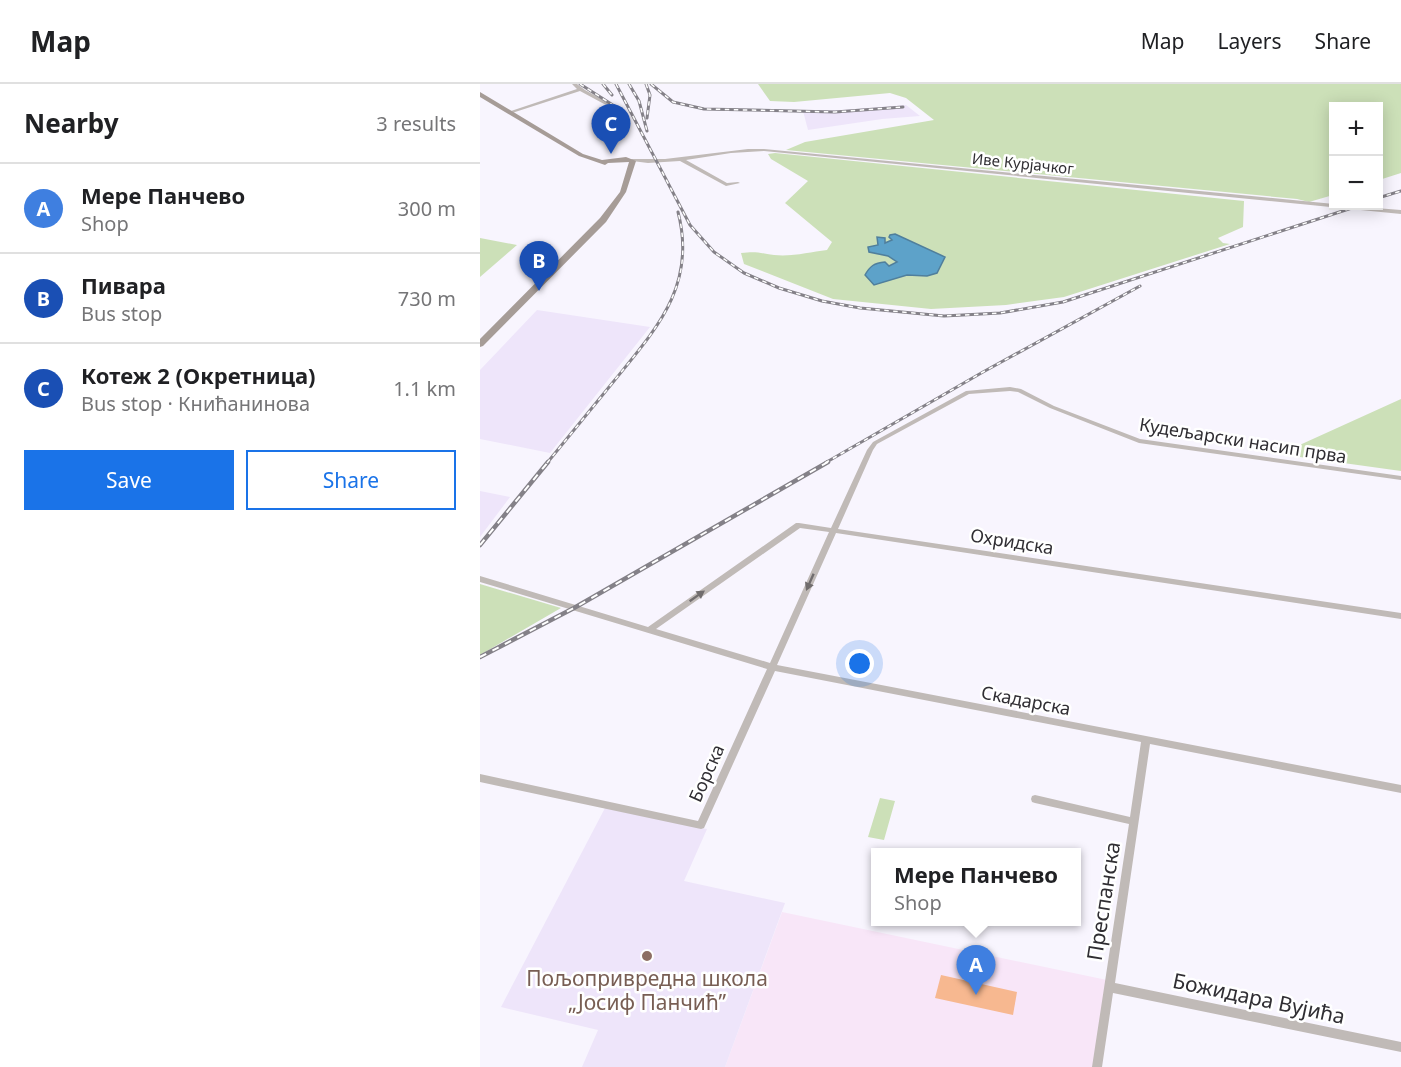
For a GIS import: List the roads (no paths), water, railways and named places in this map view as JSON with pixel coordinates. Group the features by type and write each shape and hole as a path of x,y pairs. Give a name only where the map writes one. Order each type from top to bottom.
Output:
{"main road":[{"path":"480,94 580,155 599,162 632,163 623,192 603,220 480,344"},
{"path":"480,335 597,219 617,187 623,172 618,164"}],"street":[{"path":"574,84 578,90 596,97 618,112"},
{"path":"510,112 578,90"},
{"name":"Иве Курјачког","path":"632,163 681,160 764,150 1401,212"},
{"path":"681,160 726,185 738,183"},
{"name":"Кудељарски насип прва","path":"834,529 875,443 968,392 1019,390 1052,407 1139,441 1401,478"},
{"name":"Охридска","path":"649,630 794,528 807,525 1401,616"},
{"name":"Борска","path":"480,778 701,825 834,529"},
{"name":"Скадарска","path":"480,579 772,667 1401,789"},
{"name":"Преспанска","path":"1097,1067 1146,740"},
{"path":"1035,799 1133,821"},
{"name":"Божидара Вујића","path":"1108,987 1401,1047"}],"water":[{"path":"895,234 945,257 937,273 927,276 907,275 874,285 865,275 871,267 881,262 889,266 897,262 888,256 869,252 868,247 878,245 877,237 885,238 885,243 892,240 890,235"}],"railway":[{"path":"580,84 619,109"},
{"path":"603,84 612,95"},
{"path":"616,84 690,225 714,252 744,273 779,288 822,301 860,308 944,316 1000,313 1063,302 1346,210"},
{"path":"629,84 639,101 647,131"},
{"path":"646,84 650,95 647,118"},
{"path":"651,84 673,102 704,109 835,112 903,107"},
{"path":"1383,196 1401,191"},
{"path":"547,463 645,342 669,304 682,262 682,238 678,212"},
{"path":"825,463 983,372 1140,286"},
{"path":"480,545 548,462"},
{"path":"480,657 574,608 828,462"}],"place":[{"name":"Котеж 2 (Окретница)","path":"611,154"},
{"name":"Пивара","path":"539,291"},
{"name":"Пољопривредна школа „Јосиф Панчић”","path":"647,956"},
{"name":"Мере Панчево","path":"976,995"}]}
